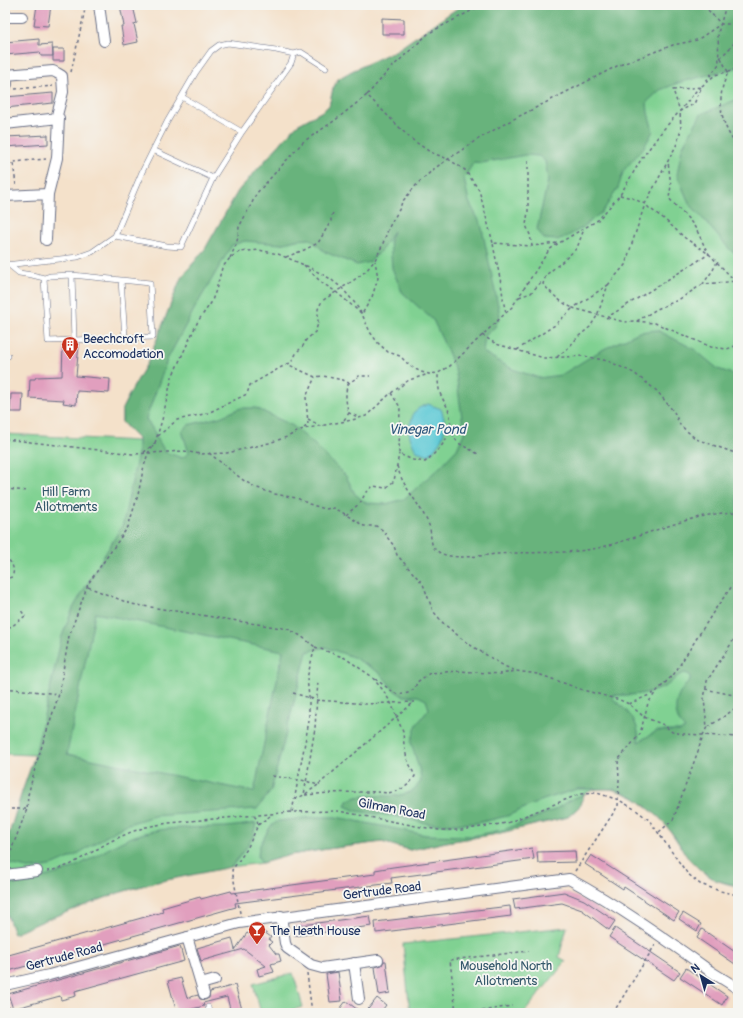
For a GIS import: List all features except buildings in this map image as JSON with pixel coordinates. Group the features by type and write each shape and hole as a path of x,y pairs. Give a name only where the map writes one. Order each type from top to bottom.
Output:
{"street":[{"path":"99,5 104,41"},
{"path":"5,17 22,17"},
{"path":"8,81 58,72 62,76 63,92 56,119"},
{"path":"5,124 59,118 58,158 48,194 46,240"},
{"path":"5,196 48,194"},
{"path":"8,874 37,871"},
{"path":"569,879 611,903 738,988"},
{"name":"Gertrude Road","path":"5,985 49,975 242,922 569,879"},
{"path":"281,916 287,948 311,965 322,968 378,960"},
{"path":"187,937 204,996"},
{"path":"354,963 359,999"},
{"path":"201,984 215,980"}],"lane":[{"path":"6,264 78,257 92,252 115,236 153,150 196,72 211,51 219,45 228,43 294,54 301,52 326,68"},
{"path":"115,236 167,246 181,247 213,178 242,132 291,63 294,54"},
{"path":"182,97 242,132"},
{"path":"153,150 213,178"},
{"path":"6,264 20,273 44,278 50,276 72,275 150,283 153,337 48,341 44,278"},
{"path":"72,275 74,340"},
{"path":"121,280 125,338"},
{"path":"208,1007 209,1013"}],"path":[{"path":"8,81 63,84 70,75 86,5"},
{"path":"8,874 12,848 27,809 28,795 37,761 59,694 69,636 87,587 128,527 148,453 156,438 168,400 172,377 198,321 211,303 222,268 230,258 236,245 239,227 256,194 303,142 334,121 367,95 390,69 429,33 482,5"},
{"path":"680,111 694,104 702,86 719,64 718,33 726,5"},
{"path":"708,10 721,24"},
{"path":"156,438 176,420 208,413 232,402 247,394 250,385 287,364 292,363 297,352 314,332 318,324 318,309 322,301 366,271 375,260 389,227 402,202 418,183 435,168 475,141 506,123 617,66 673,45 696,40 721,24 738,24"},
{"path":"718,60 732,46 738,37"},
{"path":"721,58 728,72 722,90 722,114 729,136 738,147"},
{"path":"5,439 133,454 184,451 200,454 227,453 287,438 304,429 366,416 391,393 409,380 438,373 450,366 506,313 519,298 549,250 584,230 598,220 620,195 642,158 663,130 696,91 715,75 737,70 738,73"},
{"path":"516,350 555,325 573,308 608,285 625,265 645,204 676,146 681,130 680,111 673,90 702,86"},
{"path":"367,95 410,138 430,152 448,159 465,170 479,190 493,243 506,313"},
{"path":"5,164 58,158"},
{"path":"668,160 671,186 669,198 690,221 709,254"},
{"path":"528,161 528,207 526,225 532,246"},
{"path":"14,164 17,195"},
{"path":"620,195 632,198 645,204 685,238 709,254 738,282"},
{"path":"286,258 318,242 331,221 334,211"},
{"path":"584,230 577,248 546,275 543,284 554,296 566,305 597,316 624,322 655,322 711,347 727,349 738,345"},
{"path":"493,243 532,246 559,243"},
{"path":"230,258 239,252 259,250 278,254 329,278 342,288 354,302 362,314 370,332 378,343 388,352 400,356 410,366 421,372 429,374"},
{"path":"606,318 709,254"},
{"path":"362,314 372,297 378,278 375,260"},
{"path":"637,321 657,309 678,300 703,284 717,262"},
{"path":"302,264 362,314"},
{"path":"703,284 735,280"},
{"path":"519,298 531,293 541,282 544,281"},
{"path":"557,357 590,327 597,316 608,285"},
{"path":"482,335 496,344 544,358 584,356 608,361 634,373 656,391 674,412 680,425 696,439 738,454"},
{"path":"287,364 315,377 323,376 343,380 349,383"},
{"path":"399,454 413,460 425,462 437,452 447,439 450,428 449,412 439,390 438,373"},
{"path":"358,418 349,413 347,409 345,388 359,376 370,376"},
{"path":"304,429 308,424 306,397 315,377"},
{"path":"346,515 360,503 365,494 373,486 386,488 394,481 399,454 400,407 391,393"},
{"path":"343,421 349,413"},
{"path":"307,419 321,426"},
{"path":"450,428 456,440 460,444 480,455"},
{"path":"143,453 154,443"},
{"path":"209,454 243,480 255,487 274,494 297,498 325,509 335,508 364,526 376,526 384,531 394,546 397,555 423,584 433,611 444,624 467,643 504,666 516,671 538,674 583,690 620,700 629,704 644,717 664,726 672,732 683,734 738,736"},
{"path":"397,466 404,482 424,513 430,528 432,544 436,550 444,555 458,557 501,553 570,552 598,547 671,524 724,512 738,512"},
{"path":"5,489 28,491"},
{"path":"5,556 12,563 14,571 12,577 5,579"},
{"path":"569,879 618,806 618,760 640,734 648,703 656,692 674,674 716,608 738,578"},
{"path":"87,587 131,604 288,629 301,636 315,647 345,658 383,686 398,695 408,693 415,688 417,682 430,673 460,671 501,674 516,671"},
{"path":"5,666 7,662 5,642 6,626 10,627 24,616 20,609"},
{"path":"707,727 704,699 707,682 738,633"},
{"path":"292,812 309,721 307,678 315,647"},
{"path":"304,795 339,792 394,792 405,788 415,776 407,759 403,732 396,717 392,703 371,676"},
{"path":"304,795 315,728 318,680"},
{"path":"5,688 59,694"},
{"path":"705,689 738,696"},
{"path":"629,704 656,692"},
{"path":"293,693 317,700 366,704 414,702 318,785 304,795 295,799"},
{"path":"659,832 673,820 707,727 738,706"},
{"path":"272,776 298,779 318,785"},
{"name":"Gilman Road","path":"37,871 53,870 70,865 121,836 146,826 292,812 338,811 440,830 460,830 507,823 580,794 597,793 619,800 649,820 687,873 700,884 720,892 738,895"},
{"path":"5,809 27,809"},
{"path":"242,922 231,872 247,849 258,825 271,815"},
{"path":"254,816 257,819 258,825"},
{"path":"613,1013 660,936"},
{"path":"456,1013 450,960 529,951"},
{"path":"305,961 312,1013"},
{"path":"470,1013 512,1006"}],"green space":[{"name":"Hill Farm Allotments","path":"462,5 738,5 738,886 716,880 701,871 687,856 670,830 660,818 640,801 615,790 598,789 584,794 581,805 568,817 492,835 446,842 410,850 382,842 290,855 262,863 222,868 152,883 118,893 43,921 14,934 5,909 5,847 35,755 5,754 5,434 138,441 138,439 122,422 122,409 148,362 181,278 205,249 238,191 297,125 329,106 333,89 338,79 397,50"},
{"path":"462,5 738,5 738,67 678,83 660,90 647,102 648,113 653,131 644,147 624,170 618,188 603,211 582,228 557,240 544,239 537,229 548,180 545,161 539,156 525,155 482,163 474,162 464,178 469,202 481,224 500,315 495,327 485,336 483,352 512,369 539,378 561,375 600,351 639,332 657,330 694,349 718,369 738,376 738,886 715,880 698,868 687,857 675,837 660,818 634,797 614,789 577,789 543,800 507,816 477,823 429,824 394,816 356,811 345,806 347,801 354,798 362,796 402,795 410,792 417,786 421,781 420,772 411,742 417,724 429,709 426,700 418,696 403,696 395,691 380,673 353,657 325,647 307,652 271,791 257,809 154,816 125,825 74,856 54,865 32,869 5,863 5,847 35,755 62,636 73,608 123,524 138,453 138,439 122,422 122,409 148,362 181,278 205,249 238,191 297,125 329,106 333,89 338,79 397,50","holes":["393,231 390,240 392,268 402,292 433,320 456,373 464,433 457,449 440,467 404,499 386,504 366,503 355,494 346,476 315,445 293,426 256,408 241,408 220,417 188,425 182,431 189,453 182,458 165,452 146,419 167,360 196,306 232,245 245,241 281,244 296,240 310,239 325,252 357,265 370,262 383,248","95,613 283,651 254,792 67,754","685,673 690,675 690,680 680,693 676,713 680,723 685,729 680,731 657,731 638,742 635,723 628,712 613,699 614,695 646,693 667,685"]},
{"path":"738,99 738,254 731,251 689,203 677,175 682,148 701,114"},
{"path":"584,794 581,805 568,817 492,835 446,842 410,850 382,842 290,855 262,863 258,857 259,847 270,827 278,821 315,817 336,817 426,835 472,836 506,829 554,810 572,799"},
{"path":"256,823 253,837 231,867 152,883 118,893 43,921 14,934 5,909 5,885 62,872 121,842 151,831 183,828 226,827"},
{"name":"Mousehold North Allotments","path":"567,927 559,957 566,961 524,1013 410,1013 403,944"},
{"path":"293,973 303,1007 280,1013 261,1013 253,984"}],"water":[{"name":"Vinegar Pond","path":"428,404 441,409 444,423 441,439 429,455 416,451 410,438 409,429 413,413 419,408"}],"place":[{"name":"Beechcroft Accomodation","path":"70,360"},
{"name":"The Heath House","path":"257,945"}]}
